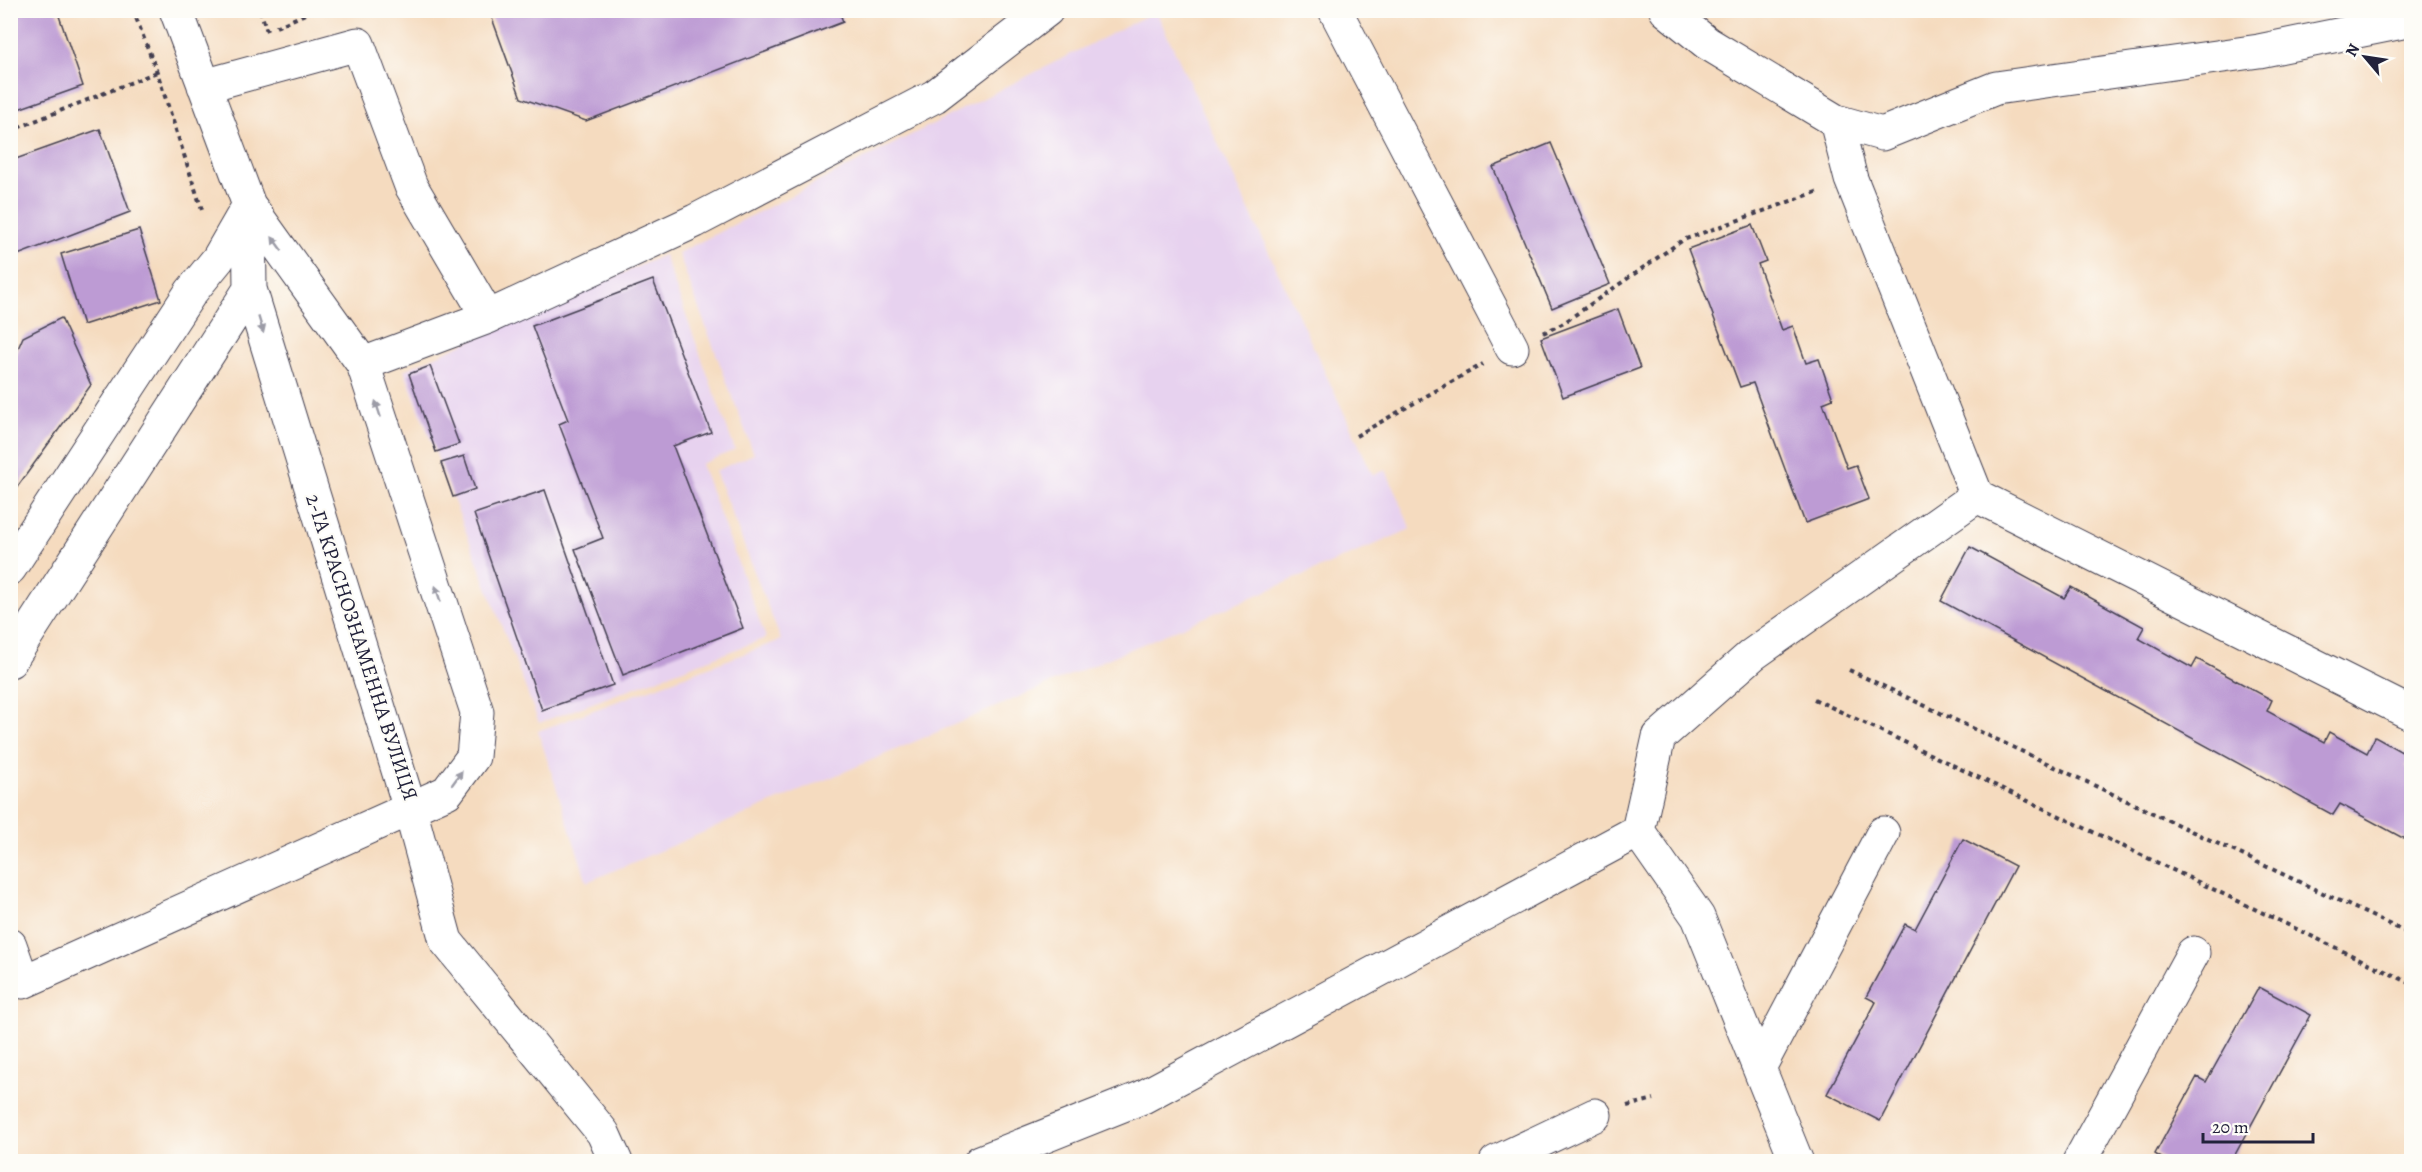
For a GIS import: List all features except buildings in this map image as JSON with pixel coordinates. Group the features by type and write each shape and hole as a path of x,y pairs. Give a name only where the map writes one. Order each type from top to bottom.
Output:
{"street":[{"name":"2-ГА КРАСНОЗНАМЕННА ВУЛИЦЯ","path":"176,10 249,205 363,364 477,712 472,757 447,792 410,809 250,289 249,205"},
{"path":"363,364 488,317 695,221 935,96 1047,10"},
{"path":"1335,10 1512,348"},
{"path":"1666,10 1707,43 1836,121 1882,134 1996,88 2259,51 2412,20"},
{"path":"204,86 358,44 411,186 488,317"},
{"path":"1836,121 1851,179 1977,496 2412,714"},
{"path":"14,555 191,292 218,259 249,205"},
{"path":"10,661 250,289"},
{"path":"1797,1161 1698,917 1638,831 1659,737 1752,655 1977,496"},
{"path":"10,945 23,982 410,809 446,941 603,1133 616,1161"},
{"path":"980,1161 1143,1097 1638,831"},
{"path":"1759,1068 1883,833"},
{"path":"2079,1161 2193,953"},
{"path":"1496,1161 1595,1115"}],"path":[{"path":"133,10 157,72 218,259"},
{"path":"260,10 266,31 314,10"},
{"path":"10,131 157,72"},
{"path":"1356,436 1512,348 1562,324 1683,240 1851,179"},
{"path":"1849,670 2412,934"},
{"path":"1814,699 2412,984"}],"shaded area":[{"path":"1156,11 1373,475 1386,470 1411,529 587,882 538,731 781,640 715,471 754,454 678,253"},
{"path":"664,255 735,450 701,464 766,638 539,723 404,370"}]}
